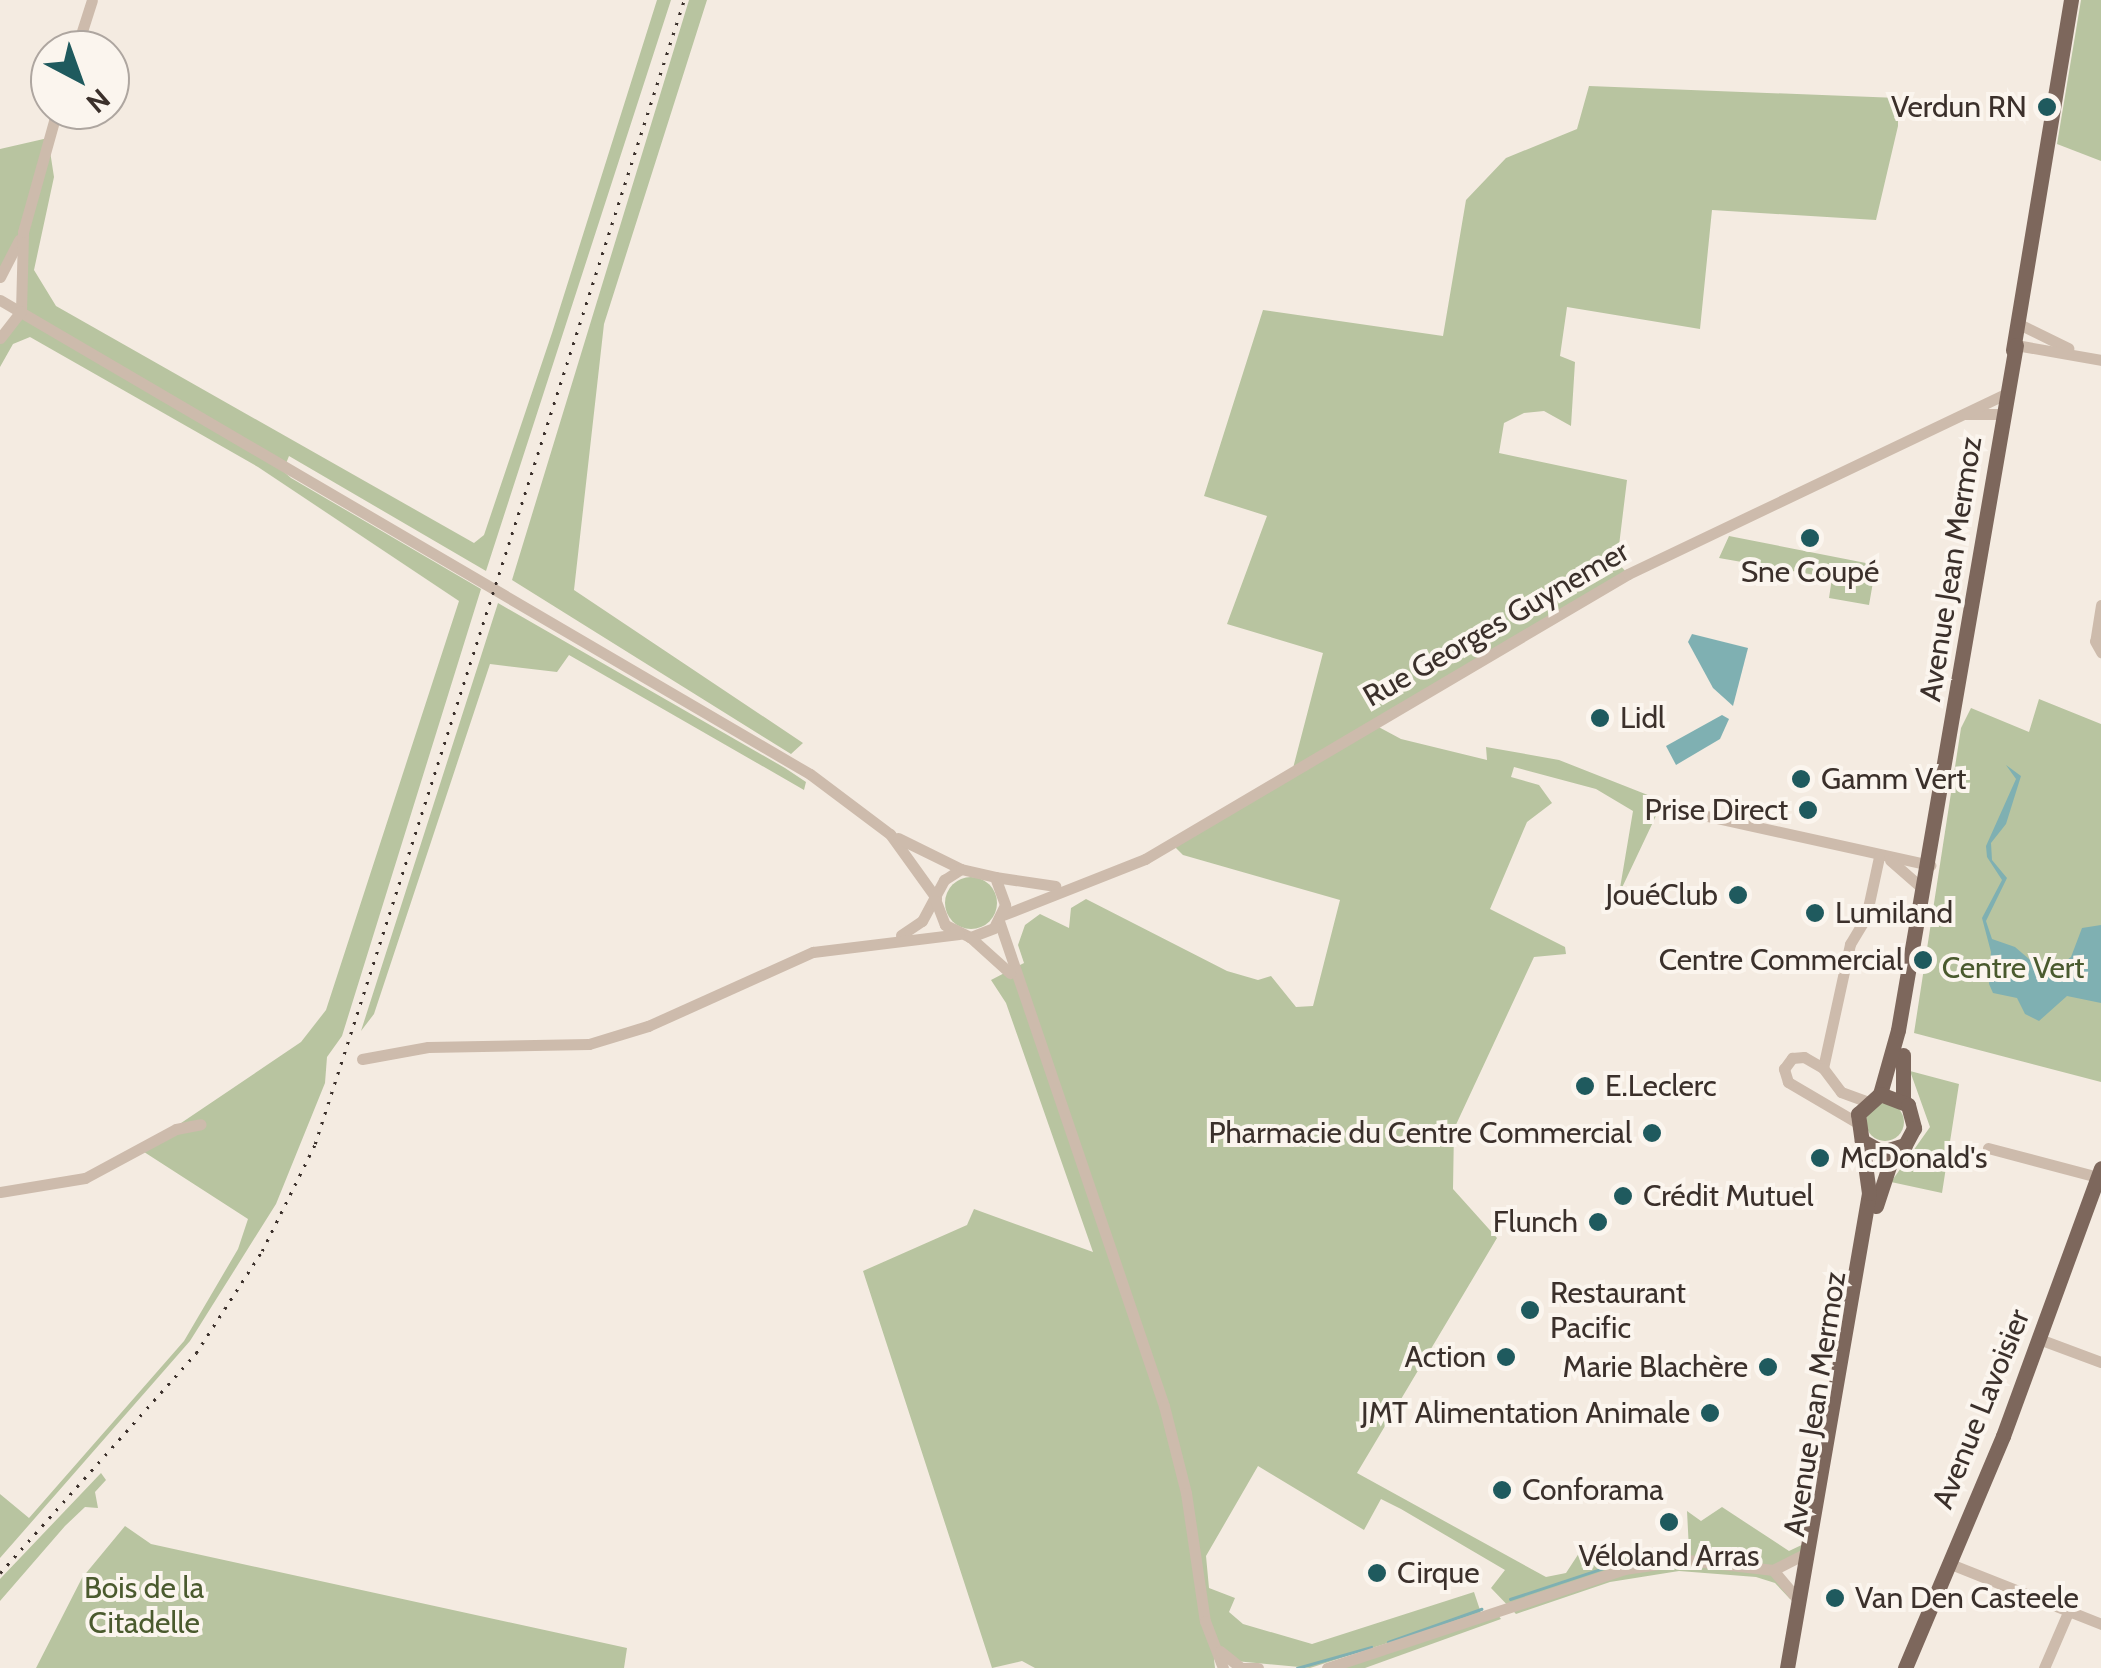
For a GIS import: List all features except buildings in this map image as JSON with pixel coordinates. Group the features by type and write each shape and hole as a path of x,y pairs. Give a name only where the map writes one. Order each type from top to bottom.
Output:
{"main road":[{"name":"Avenue Jean Mermoz","path":"1903,1100 1900,1069 1925,895 2072,0"},
{"name":"Avenue Jean Mermoz","path":"1873,1098 1891,1068 1948,753"},
{"path":"1873,1098 1903,1100 1914,1128 1894,1151 1877,1151 1862,1141 1856,1122 1873,1098"},
{"name":"Avenue Jean Mermoz","path":"1788,1668 1869,1193 1862,1141"},
{"name":"Avenue Jean Mermoz","path":"1797,1668 1878,1196 1894,1151"},
{"name":"Avenue Lavoisier","path":"1905,1668 2039,1338 2099,1172"}],"street":[{"path":"82,30 92,0"},
{"path":"0,277 24,232 52,130"},
{"path":"0,338 21,311 24,232"},
{"path":"0,300 502,590 810,774 890,834 961,869 995,877 1005,895 1001,918 1016,980 1164,1406 1186,1492 1206,1621 1223,1668"},
{"path":"2019,324 2101,360"},
{"path":"2016,345 2076,352"},
{"name":"Rue Georges Guynemer","path":"1001,918 1064,887 1145,859 1628,574 2008,393"},
{"path":"1960,415 2004,414"},
{"path":"2101,605 2095,641 2101,652"},
{"path":"1698,814 1885,858 1926,860"},
{"path":"890,834 936,900 945,925 965,936 1016,980"},
{"path":"1885,858 1925,895"},
{"path":"1823,1068 1850,944 1866,917 1885,858"},
{"path":"898,937 936,900 944,880 961,869"},
{"name":"Rue Georges Guynemer","path":"995,877 1064,887"},
{"path":"362,1058 428,1047 589,1044 648,1026 813,952 898,937 965,936 1001,918"},
{"path":"1856,1122 1782,1078 1792,1058 1823,1068 1841,1092 1873,1098"},
{"path":"0,1192 85,1178 176,1129 200,1124"},
{"path":"1988,1148 2099,1172"},
{"path":"2039,1338 2101,1362"},
{"path":"1327,1668 1624,1569 1698,1560 1774,1570 1808,1552"},
{"path":"1948,1564 2101,1624"},
{"path":"1774,1570 1800,1602"},
{"path":"2044,1668 2069,1610"},
{"path":"1219,1650 1239,1668 1258,1668"}],"green space":[{"path":"657,0 671,0 486,571 289,456 283,471 291,478 481,589 342,1036 327,1057 325,1083 276,1204 190,1341 0,1558 0,1494 29,1518 184,1341 238,1249 248,1219 141,1150 301,1042 326,1010 459,601 258,467 30,337 13,344 0,367 0,338 21,311 23,235 0,277 0,149 48,138 54,177 34,270 56,306 474,543 484,535"},
{"path":"689,0 707,0 604,324 574,590 803,743 791,754 512,580"},
{"path":"2081,0 2101,0 2101,161 2057,144"},
{"path":"1589,86 1898,98 1898,126 1876,220 1712,210 1700,329 1567,307 1560,356 1575,362 1571,426 1544,411 1524,413 1504,423 1499,453 1627,480 1617,562 1628,574 1373,724 1401,739 1487,760 1486,747 1559,760 1663,801 1619,894 1633,811 1596,789 1514,767 1511,777 1539,785 1552,803 1527,822 1490,909 1565,947 1566,954 1534,957 1454,1129 1453,1189 1497,1238 1357,1473 1546,1577 1566,1573 1583,1547 1602,1558 1689,1550 1687,1511 1701,1521 1722,1507 1789,1551 1810,1541 1808,1552 1774,1570 1793,1591 1790,1599 1775,1583 1756,1577 1679,1571 1610,1582 1516,1614 1491,1588 1505,1570 1401,1509 1381,1499 1364,1530 1258,1466 1206,1556 1209,1588 1235,1598 1229,1612 1243,1624 1312,1644 1474,1592 1481,1613 1310,1668 1214,1659 1215,1668 1035,1668 1022,1661 992,1668 863,1271 967,1225 974,1209 1093,1252 1006,1003 991,980 1024,963 1018,945 1025,925 1040,914 1069,928 1071,908 1086,899 1227,971 1258,980 1271,976 1296,1007 1313,1006 1340,900 1183,855 1172,844 1292,772 1323,653 1227,624 1267,516 1204,496 1263,310 1443,336 1466,200 1506,158 1577,129"},
{"path":"1729,536 1876,565 1869,605 1829,598 1832,578 1719,558"},
{"path":"498,603 785,768 806,782 804,790 569,655 557,672 490,664 374,1014 361,1031"},
{"name":"Centre Vert","path":"2039,699 2101,724 2101,1082 1914,1033 1961,728 1971,708 2029,732"},
{"path":"971,877 990,884 997,903 990,922 971,929 952,922 945,903 952,884"},
{"path":"1910,1071 1959,1084 1942,1193 1891,1182 1930,1127"},
{"path":"1885,1103 1899,1108 1904,1122 1899,1136 1885,1141 1871,1136 1866,1122 1871,1108"},
{"name":"Bois de la Citadelle","path":"101,1473 106,1480 95,1492 98,1508 85,1507 0,1601 0,1579"},
{"name":"Bois de la Citadelle","path":"125,1526 151,1544 627,1648 624,1668 36,1668 82,1578"},
{"path":"1498,1615 1501,1619 1365,1668 1343,1668"}],"water":[{"path":"1692,634 1748,648 1733,706 1713,688 1688,642"},
{"path":"1722,715 1729,719 1720,739 1676,765 1666,746"},
{"path":"2006,765 2021,776 2006,824 1991,843 1992,860 2007,878 1986,921 1992,939 2015,947 2036,965 2056,968 2071,957 2082,928 2101,925 2101,1003 2067,996 2039,1021 2025,1014 2017,998 1993,993 1989,984 1991,952 1982,918 2002,880 1987,857 1986,846 2016,779"}],"waterway":[{"path":"1510,1599 1616,1564 1672,1556"},
{"path":"1388,1642 1481,1609"},
{"path":"1297,1668 1371,1647"}],"railway":[{"path":"0,1573 196,1353 262,1251 315,1144 684,0"}],"place":[{"name":"Verdun RN","path":"2047,107"},
{"name":"Sne Coupé","path":"1810,538"},
{"name":"Lidl","path":"1600,718"},
{"name":"Gamm Vert","path":"1801,779"},
{"name":"Prise Direct","path":"1808,810"},
{"name":"JouéClub","path":"1738,895"},
{"name":"Lumiland","path":"1815,913"},
{"name":"Centre Commercial","path":"1923,960"},
{"name":"E.Leclerc","path":"1585,1086"},
{"name":"Pharmacie du Centre Commercial","path":"1652,1133"},
{"name":"McDonald's","path":"1820,1158"},
{"name":"Crédit Mutuel","path":"1623,1196"},
{"name":"Flunch","path":"1598,1222"},
{"name":"Restaurant Pacific","path":"1530,1310"},
{"name":"Action","path":"1506,1357"},
{"name":"Marie Blachère","path":"1768,1367"},
{"name":"JMT Alimentation Animale","path":"1710,1413"},
{"name":"Conforama","path":"1502,1490"},
{"name":"Véloland Arras","path":"1669,1522"},
{"name":"Cirque","path":"1377,1573"},
{"name":"Van Den Casteele","path":"1835,1598"}]}
